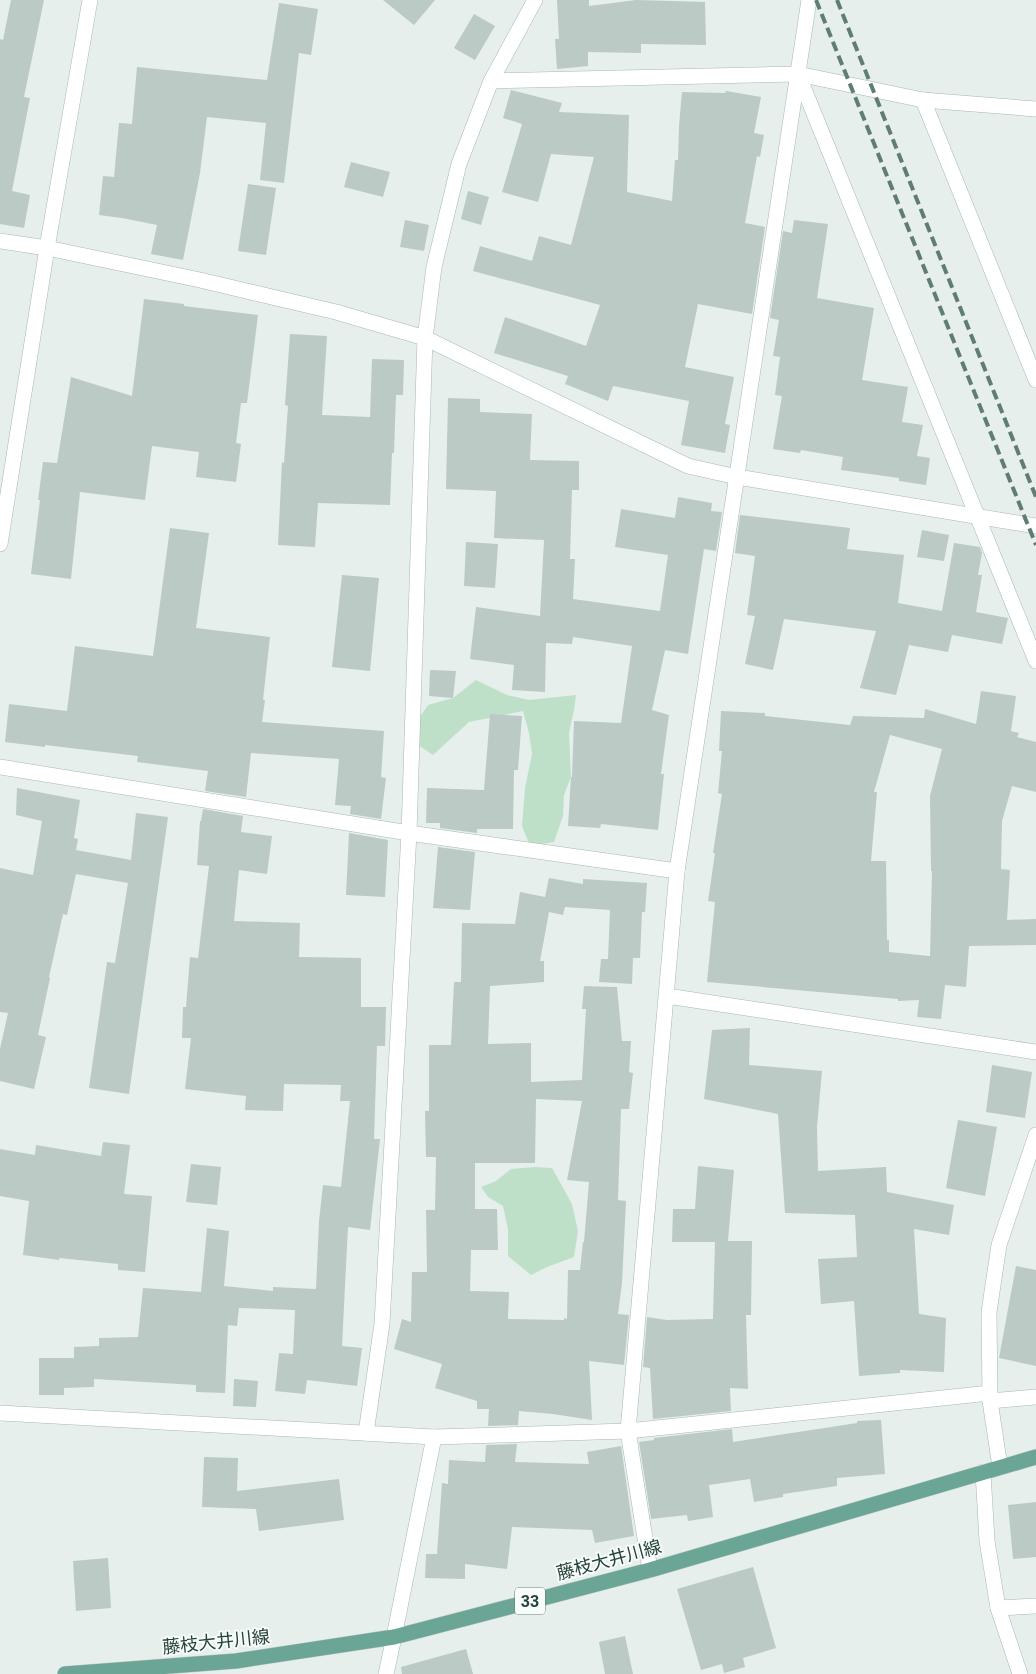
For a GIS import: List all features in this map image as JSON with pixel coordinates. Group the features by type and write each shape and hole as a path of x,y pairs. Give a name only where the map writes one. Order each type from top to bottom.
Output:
{"main road":[{"name":"藤枝大井川線","path":"65,1674 236,1661 394,1637 650,1570 1036,1457"}],"street":[{"path":"0,544 47,248 90,0"},
{"path":"366,1433 382,1324 409,834 425,338 434,267 459,164 491,81 535,0"},
{"path":"650,1570 628,1431 677,871 809,0"},
{"path":"491,81 798,74 923,100 1036,109"},
{"path":"798,74 1036,662"},
{"path":"923,100 1036,380"},
{"path":"0,241 47,248 200,280 336,312 425,338 688,466 737,477 1036,526"},
{"path":"0,767 409,834 677,871"},
{"path":"666,996 1036,1052"},
{"path":"1000,1467 990,1397 989,1312 999,1245 1036,1135"},
{"path":"0,1413 434,1436 628,1431 990,1397 1036,1397"},
{"path":"386,1674 434,1436"},
{"path":"983,1472 987,1541 998,1608 1020,1674"},
{"path":"998,1608 1036,1606"}],"green space":[{"path":"476,680 507,695 529,700 576,695 569,733 571,777 564,795 563,816 554,842 530,846 522,826 525,788 532,754 523,711 469,722 433,755 418,745 419,718 428,705 453,698"},
{"path":"552,1168 572,1204 578,1231 574,1257 531,1275 508,1256 508,1229 503,1206 488,1197 481,1187 496,1181 511,1169"}],"building":[{"path":"11,0 44,0 24,97 30,98 12,191 30,195 24,228 0,224 0,39 3,40"},
{"path":"383,0 435,0 414,25"},
{"path":"557,0 589,0 589,6 636,0 705,2 706,45 641,44 641,53 588,52 588,66 557,69 555,39 559,39"},
{"path":"279,3 318,9 311,55 299,53 284,183 260,180 266,123 207,117 200,173 183,260 151,254 157,225 99,215 103,176 114,177 119,123 132,124 137,67 267,80"},
{"path":"474,14 495,26 475,60 454,48"},
{"path":"511,90 562,103 559,112 629,115 627,192 672,201 675,160 678,160 682,92 725,93 726,91 761,97 754,133 764,135 760,157 757,156 745,223 765,227 752,314 698,304 685,367 734,377 725,424 730,425 725,453 681,445 689,401 613,386 608,401 565,384 568,376 494,353 505,317 586,346 600,305 473,271 480,246 532,261 539,236 571,245 594,157 551,154 538,202 502,192 522,124 503,118"},
{"path":"351,162 390,172 383,197 344,187"},
{"path":"248,184 276,188 266,255 238,251"},
{"path":"468,191 489,197 481,225 461,219"},
{"path":"405,220 429,225 424,251 400,247"},
{"path":"794,220 828,224 817,298 874,308 862,380 908,387 902,422 923,425 917,456 930,458 926,485 899,481 899,478 841,470 843,457 801,450 800,453 773,449 782,396 775,395 780,357 773,356 779,320 770,318 783,231 792,233"},
{"path":"144,299 258,315 247,403 241,403 236,443 241,444 236,482 196,477 199,452 152,446 145,500 80,492 71,579 31,574 43,462 57,463 71,377 132,396"},
{"path":"290,334 327,336 322,415 370,417 372,359 404,360 403,395 396,395 390,505 318,503 315,547 278,545 282,462 284,463 288,406 285,405"},
{"path":"448,398 480,399 480,412 532,414 530,460 579,461 579,490 572,490 570,559 575,559 573,599 660,611 668,555 615,547 621,509 675,518 678,497 712,503 711,511 722,512 716,551 704,549 688,654 665,650 652,710 669,715 661,774 664,774 658,830 601,824 600,828 568,826 574,721 621,723 632,646 573,637 572,644 546,643 545,692 512,690 514,665 470,659 476,607 540,616 544,540 494,538 496,491 446,489"},
{"path":"740,515 850,528 847,549 904,555 898,603 942,611 954,543 980,547 982,553 978,575 982,575 976,612 1008,618 1002,644 952,635 948,652 909,645 896,695 860,688 876,631 784,619 773,670 745,664 755,616 747,615 755,556 735,553"},
{"path":"170,528 209,533 196,628 270,637 262,722 384,731 381,777 386,778 381,819 350,814 351,806 335,805 339,759 251,753 246,797 205,791 208,771 137,762 138,756 5,742 9,704 67,711 75,646 153,656"},
{"path":"922,530 949,535 944,561 917,557"},
{"path":"466,542 498,544 495,588 464,586"},
{"path":"342,575 379,578 370,671 332,667"},
{"path":"430,670 456,671 453,698 429,696"},
{"path":"981,691 1016,696 1011,731 1019,733 1017,737 1036,742 1036,792 1012,786 1002,821 1001,869 1010,870 1007,920 1036,919 1036,945 969,946 966,987 945,985 941,1019 917,1017 919,1000 898,1001 898,999 707,982 715,902 708,901 722,794 718,793 722,751 719,751 721,711 765,713 765,716 850,725 853,716 924,718 925,709 976,724","holes":["890,735 942,749 930,796 932,871 930,956 889,952 889,940 887,940 886,861 871,861 877,792 874,792"]},
{"path":"490,714 522,716 518,770 514,770 513,829 477,829 477,833 440,828 440,823 426,823 427,788 484,790"},
{"path":"17,788 80,800 74,838 78,839 76,850 131,860 136,813 168,817 129,1094 89,1088 107,962 115,963 128,883 76,874 67,915 63,914 49,977 38,1035 46,1037 34,1089 0,1081 0,1049 8,1013 0,1012 0,868 33,875 42,821 16,815"},
{"path":"203,809 243,816 241,832 272,836 267,874 239,870 234,921 300,923 299,957 361,958 361,1007 386,1007 385,1046 377,1046 374,1139 380,1139 370,1230 348,1227 342,1346 362,1348 357,1386 307,1380 305,1394 275,1391 279,1353 293,1354 295,1310 239,1308 237,1326 228,1325 225,1393 196,1392 196,1385 94,1379 94,1387 64,1388 64,1395 39,1395 39,1358 74,1358 74,1347 99,1346 99,1338 138,1337 143,1288 201,1292 207,1228 229,1231 224,1286 273,1291 273,1287 316,1289 319,1221 323,1185 341,1187 350,1101 340,1101 341,1085 284,1084 283,1111 245,1110 246,1096 185,1089 191,1038 182,1038 183,1007 186,1007 190,957 198,958 209,866 197,865 200,821"},
{"path":"349,833 388,840 385,897 346,895"},
{"path":"438,847 475,852 470,910 433,908"},
{"path":"549,878 583,884 583,879 647,883 645,912 642,912 640,958 633,958 632,984 599,982 601,959 608,959 610,910 565,907 563,915 549,912 540,961 544,961 544,982 490,986 488,1044 531,1043 531,1082 582,1080 586,1009 582,1009 584,986 617,987 622,1041 631,1041 629,1072 633,1073 629,1109 621,1109 618,1200 626,1201 622,1283 618,1314 629,1315 624,1365 589,1361 592,1420 519,1411 518,1425 488,1426 489,1409 477,1409 477,1401 435,1388 442,1364 394,1349 402,1319 411,1322 412,1272 427,1272 426,1210 435,1210 436,1157 426,1157 425,1111 429,1111 429,1045 451,1045 454,982 461,982 462,923 515,924 520,892 545,897","holes":["536,1099 582,1101 567,1180 589,1182 580,1270 568,1270 567,1319 508,1319 509,1292 470,1291 471,1250 498,1250 497,1209 475,1209 475,1163 535,1163"]},
{"path":"750,1028 749,1065 822,1071 817,1127 818,1171 886,1167 887,1192 954,1205 949,1235 914,1229 919,1314 946,1318 944,1372 900,1370 900,1373 859,1376 854,1301 821,1304 818,1259 857,1257 855,1215 785,1213 778,1114 704,1099 712,1030"},
{"path":"992,1065 1032,1072 1025,1118 986,1112"},
{"path":"958,1120 997,1127 985,1196 946,1188"},
{"path":"103,1142 130,1145 124,1194 152,1196 145,1272 118,1270 118,1264 59,1258 59,1260 23,1255 29,1201 0,1196 0,1149 35,1155 36,1145 101,1156"},
{"path":"191,1164 221,1167 217,1205 186,1202"},
{"path":"698,1166 734,1170 728,1241 752,1241 751,1315 746,1315 748,1389 730,1388 731,1411 653,1419 650,1368 643,1367 647,1317 667,1320 713,1319 715,1242 672,1242 673,1209 695,1209"},
{"path":"1016,1266 1036,1270 1036,1366 999,1358"},
{"path":"234,1379 258,1381 256,1407 233,1406"},
{"path":"881,1420 885,1474 837,1478 837,1486 783,1494 783,1497 754,1502 750,1479 709,1485 713,1517 688,1521 687,1515 651,1519 639,1442 654,1440 654,1438 732,1429 733,1442 857,1423 857,1421"},
{"path":"517,1444 515,1462 589,1464 587,1452 621,1446 634,1536 595,1543 592,1530 512,1527 507,1569 465,1564 465,1579 425,1578 426,1554 437,1554 442,1483 448,1484 449,1460 485,1462 486,1445"},
{"path":"204,1457 238,1458 237,1491 339,1479 344,1520 259,1531 256,1509 202,1507"},
{"path":"1036,1502 1036,1557 1013,1559 1008,1505"},
{"path":"108,1558 111,1608 76,1611 73,1561"},
{"path":"753,1567 776,1648 743,1658 745,1667 724,1673 722,1664 701,1670 677,1589"},
{"path":"625,1636 633,1674 605,1674 599,1642"},
{"path":"466,1649 473,1674 402,1674 401,1667"}],"railway":[{"path":"816,0 1036,545"},
{"path":"837,0 1036,497"}]}
